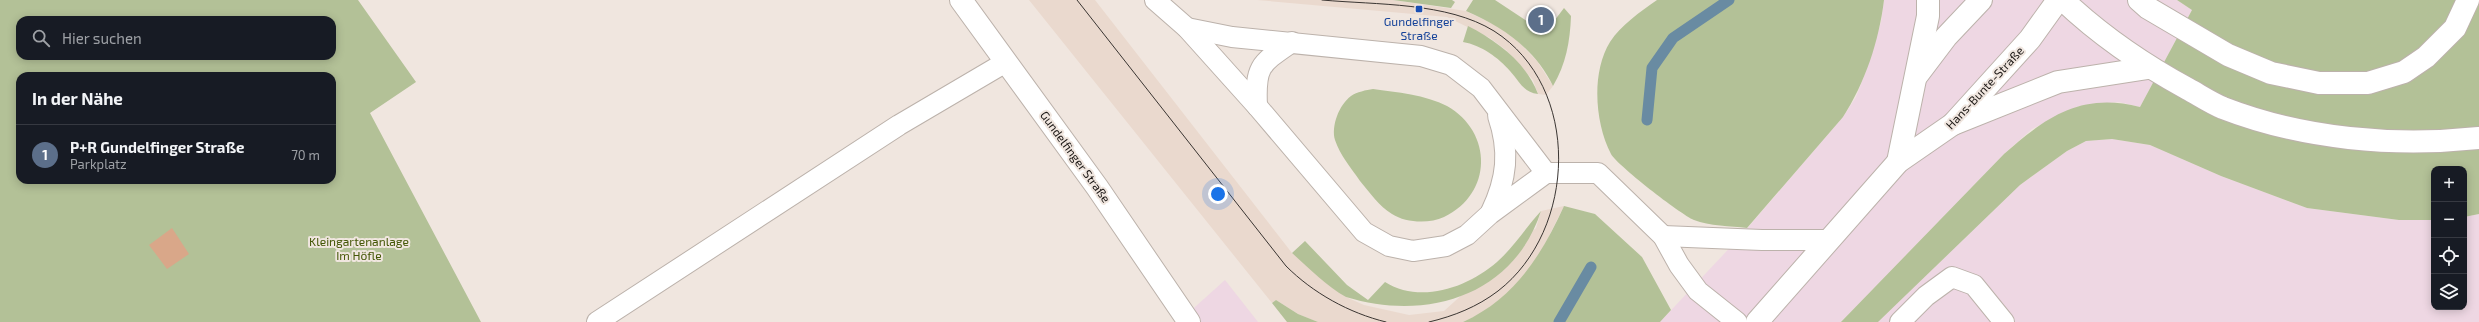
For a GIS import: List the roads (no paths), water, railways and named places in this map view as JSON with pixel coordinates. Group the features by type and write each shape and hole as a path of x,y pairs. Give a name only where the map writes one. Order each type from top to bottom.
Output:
{"main road":[{"name":"Gundelfinger Straße","path":"961,0 1097,187 1187,319"},
{"path":"1898,162 1913,80 1928,16 1928,0"},
{"path":"1913,80 1946,36 1981,0"},
{"name":"Hans-Bunte-Straße","path":"1756,322 1898,162 1953,124 2030,39 2058,0"},
{"path":"2063,0 2092,27 2148,68 2222,107 2296,130 2354,139 2391,140 2479,138"},
{"path":"2139,0 2148,8 2228,54 2271,73 2319,83 2368,83 2404,72 2426,57 2455,28 2468,0"},
{"path":"1953,124 2058,82 2148,68"}],"lane":[{"path":"1155,0 1186,28 1257,106 1364,232 1389,246 1413,251 1446,246 1467,236 1490,214 1546,173 1598,173 1662,236 1693,286 1738,322"},
{"path":"1186,28 1232,37 1421,56 1451,65 1481,88 1546,173"},
{"path":"1257,106 1256,84 1261,66 1292,42"},
{"path":"597,322 894,128 1006,62"},
{"path":"1490,214 1502,188 1507,158 1504,133 1494,105"},
{"path":"1662,236 1828,240"},
{"path":"1900,322 1926,296 1952,277 1974,285 2004,322"}],"waterway":[{"path":"1647,120 1652,68 1673,38 1729,0"},
{"path":"1559,322 1591,267"}],"tram line":[{"path":"1077,0 1286,266 1308,285 1332,301 1359,313 1386,322"},
{"path":"1322,0 1411,6 1455,15 1494,31 1523,56 1543,87 1555,122 1559,159 1555,197 1543,233 1524,265 1498,291 1482,302 1456,314 1429,322"}],"place":[{"name":"Gundelfinger Straße","path":"1419,9"},
{"name":"P+R Gundelfinger Straße","path":"1541,20"}],"park label":[{"name":"Kleingartenanlage Im Höfle","path":"359,249"}]}
